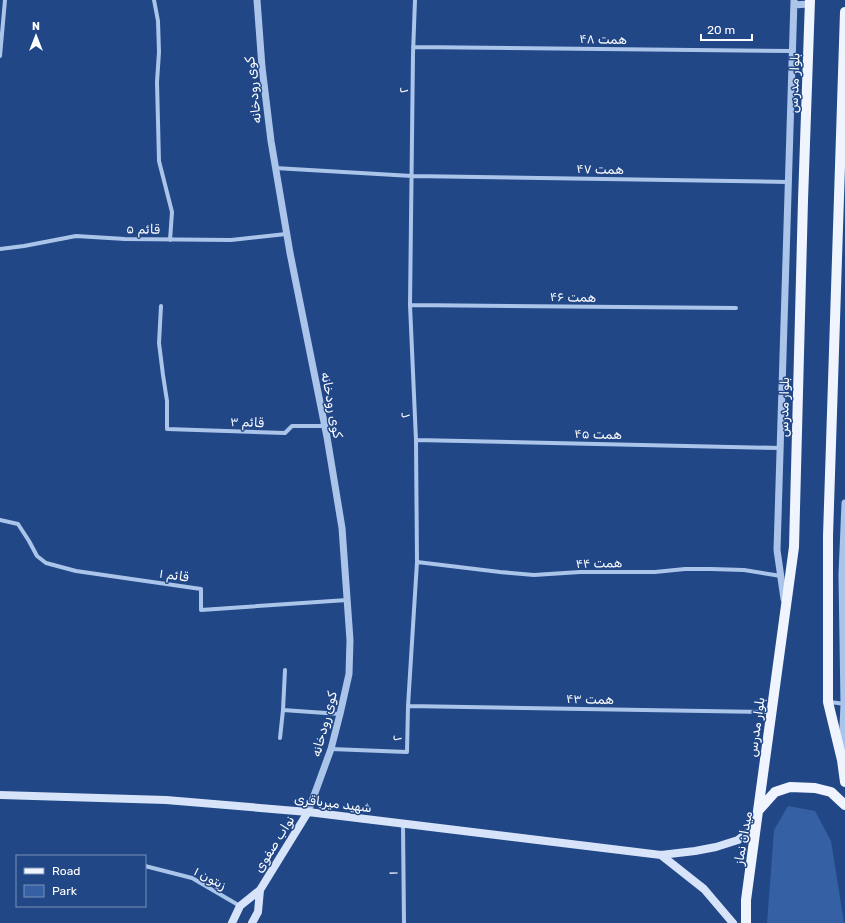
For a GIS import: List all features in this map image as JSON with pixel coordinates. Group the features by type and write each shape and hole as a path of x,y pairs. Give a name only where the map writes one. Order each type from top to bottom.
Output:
{"main road":[{"name":"بلوار مدرس","path":"758,812 794,547 810,2"},
{"path":"845,12 828,536 828,702 842,760 845,782"},
{"name":"میدان نماز","path":"746,923 746,900 758,812 774,792 790,787 815,788 831,792 845,806"},
{"name":"شهید میرباقری","path":"0,795 166,800 308,812 661,855 716,847 738,840 756,826"},
{"name":"نواب صفوی","path":"232,923 240,906 260,890 308,812"},
{"path":"661,855 704,889 733,923"},
{"name":"نواب صفوی","path":"252,923 258,912 260,890"}],"street":[{"path":"0,56 5,0"},
{"path":"154,0 158,21 160,52 157,82 160,161 172,212 170,240"},
{"name":"کوی رودخانه","path":"257,0 262,67 275,168 286,234 324,426 342,528 350,640 349,674 340,714 331,749 308,812"},
{"name":"۲","path":"331,749 407,752 408,706 417,562 416,440 410,305 413,47 415,0"},
{"path":"785,607 777,550 792,51 794,3 810,2"},
{"name":"همت ۴۸","path":"413,47 792,51"},
{"name":"همت ۴۷","path":"275,168 412,176 788,182"},
{"name":"قائم ۵","path":"0,249 76,236 126,239 231,240 286,234"},
{"name":"همت ۴۶","path":"410,305 736,308"},
{"name":"قائم ۳","path":"161,306 160,343 163,375 168,402 167,429 285,433 292,426 324,426"},
{"name":"همت ۴۵","path":"416,440 779,448"},
{"path":"842,760 845,704 845,503"},
{"name":"قائم ۱","path":"0,520 18,524 29,540 37,556 46,563 76,571 201,589 201,610 347,600"},
{"name":"همت ۴۴","path":"417,562 486,571 534,575 580,572 655,572 684,569 711,569 744,570 781,576"},
{"path":"280,738 285,670"},
{"path":"828,702 845,704"},
{"name":"همت ۴۳","path":"408,706 771,712"},
{"path":"283,710 340,714"},
{"name":"۱","path":"403,824 404,923"},
{"name":"زیتون ۱","path":"146,866 192,878 240,906"}],"green space":[{"path":"788,806 815,811 831,841 844,923 767,923 774,830"}]}
